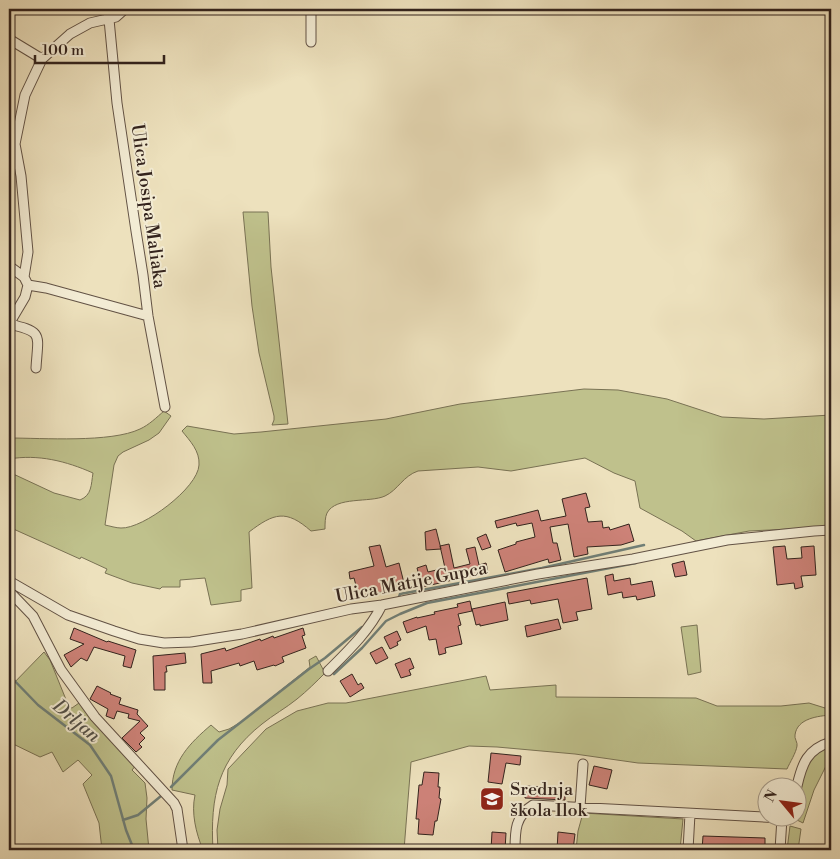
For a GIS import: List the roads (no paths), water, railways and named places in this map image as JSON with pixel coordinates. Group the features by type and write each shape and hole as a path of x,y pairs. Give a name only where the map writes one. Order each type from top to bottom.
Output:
{"street":[{"name":"Ulica Josipa Maliaka","path":"108,9 117,102 148,316 165,407"},
{"path":"36,368 38,337 35,332 29,328 9,324 25,297 28,252 21,176 15,144 25,95 42,59 70,34 90,23 110,20 125,9"},
{"path":"311,9 311,42"},
{"path":"9,39 42,59"},
{"path":"9,266 26,281 148,316"},
{"name":"Ulica Matije Gupca","path":"9,581 68,615 139,639 164,643 191,642 242,634 351,609 538,574 633,559 727,540 814,530 831,530"},
{"path":"9,591 33,616 61,670 96,717 174,802 177,809 183,850"},
{"path":"328,671 359,640 375,618 382,604"},
{"path":"799,776 801,767 815,749 831,742"},
{"path":"580,807 583,764"},
{"path":"515,850 518,822 523,811 533,805 758,816"},
{"path":"688,850 690,814"},
{"path":"780,850 783,826"}],"waterway":[{"path":"399,597 400,594 542,568 644,545"},
{"path":"333,671 334,674 362,648 386,621 427,603 636,563"},
{"path":"171,787 218,740 325,658 362,627"},
{"name":"Drljan","path":"9,675 38,705 90,745 111,776 126,830 134,850"},
{"path":"123,820 138,815 161,796"}],"place":[{"name":"Srednja škola Ilok","path":"492,799"}]}
